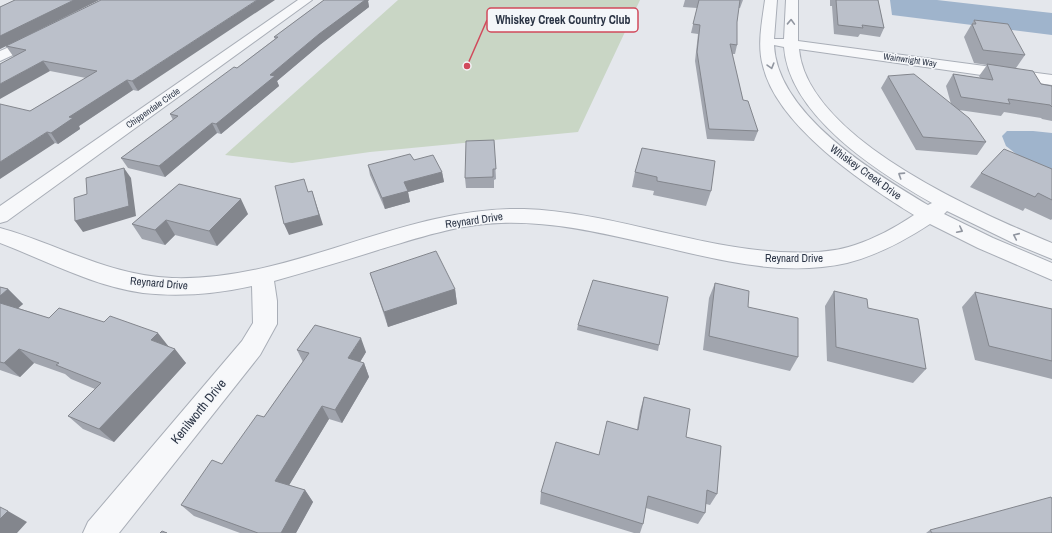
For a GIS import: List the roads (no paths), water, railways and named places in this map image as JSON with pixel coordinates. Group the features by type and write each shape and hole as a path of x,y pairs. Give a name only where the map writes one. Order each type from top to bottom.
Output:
{"street":[{"name":"Chippendale Circle","path":"0,216 306,0"},
{"name":"Whiskey Creek Drive","path":"771,0 767,48 770,67 779,88 795,111 824,141 857,168 930,215 979,240 1052,272"},
{"name":"Whiskey Creek Drive","path":"792,0 790,44 793,62 801,83 815,103 836,126 880,162 947,202 989,224 1052,251"},
{"path":"0,57 49,32"},
{"name":"Wainwright Way","path":"768,41 1052,80"},
{"name":"Reynard Drive","path":"0,234 111,277 140,283 172,286 204,285 262,277 432,227 465,219 499,216 533,216 588,223 721,253 755,258 789,260 847,256 870,248 930,215 947,202"},
{"name":"Kenilworth Drive","path":"99,533 251,348 265,324 265,301 262,277"}],"water":[{"path":"890,0 937,0 1052,13 1052,35 892,15"},
{"path":"1007,131 1052,133 1052,170 1020,157 1006,146 1002,136"}],"place":[{"name":"Whiskey Creek Country Club","path":"467,66"}]}
